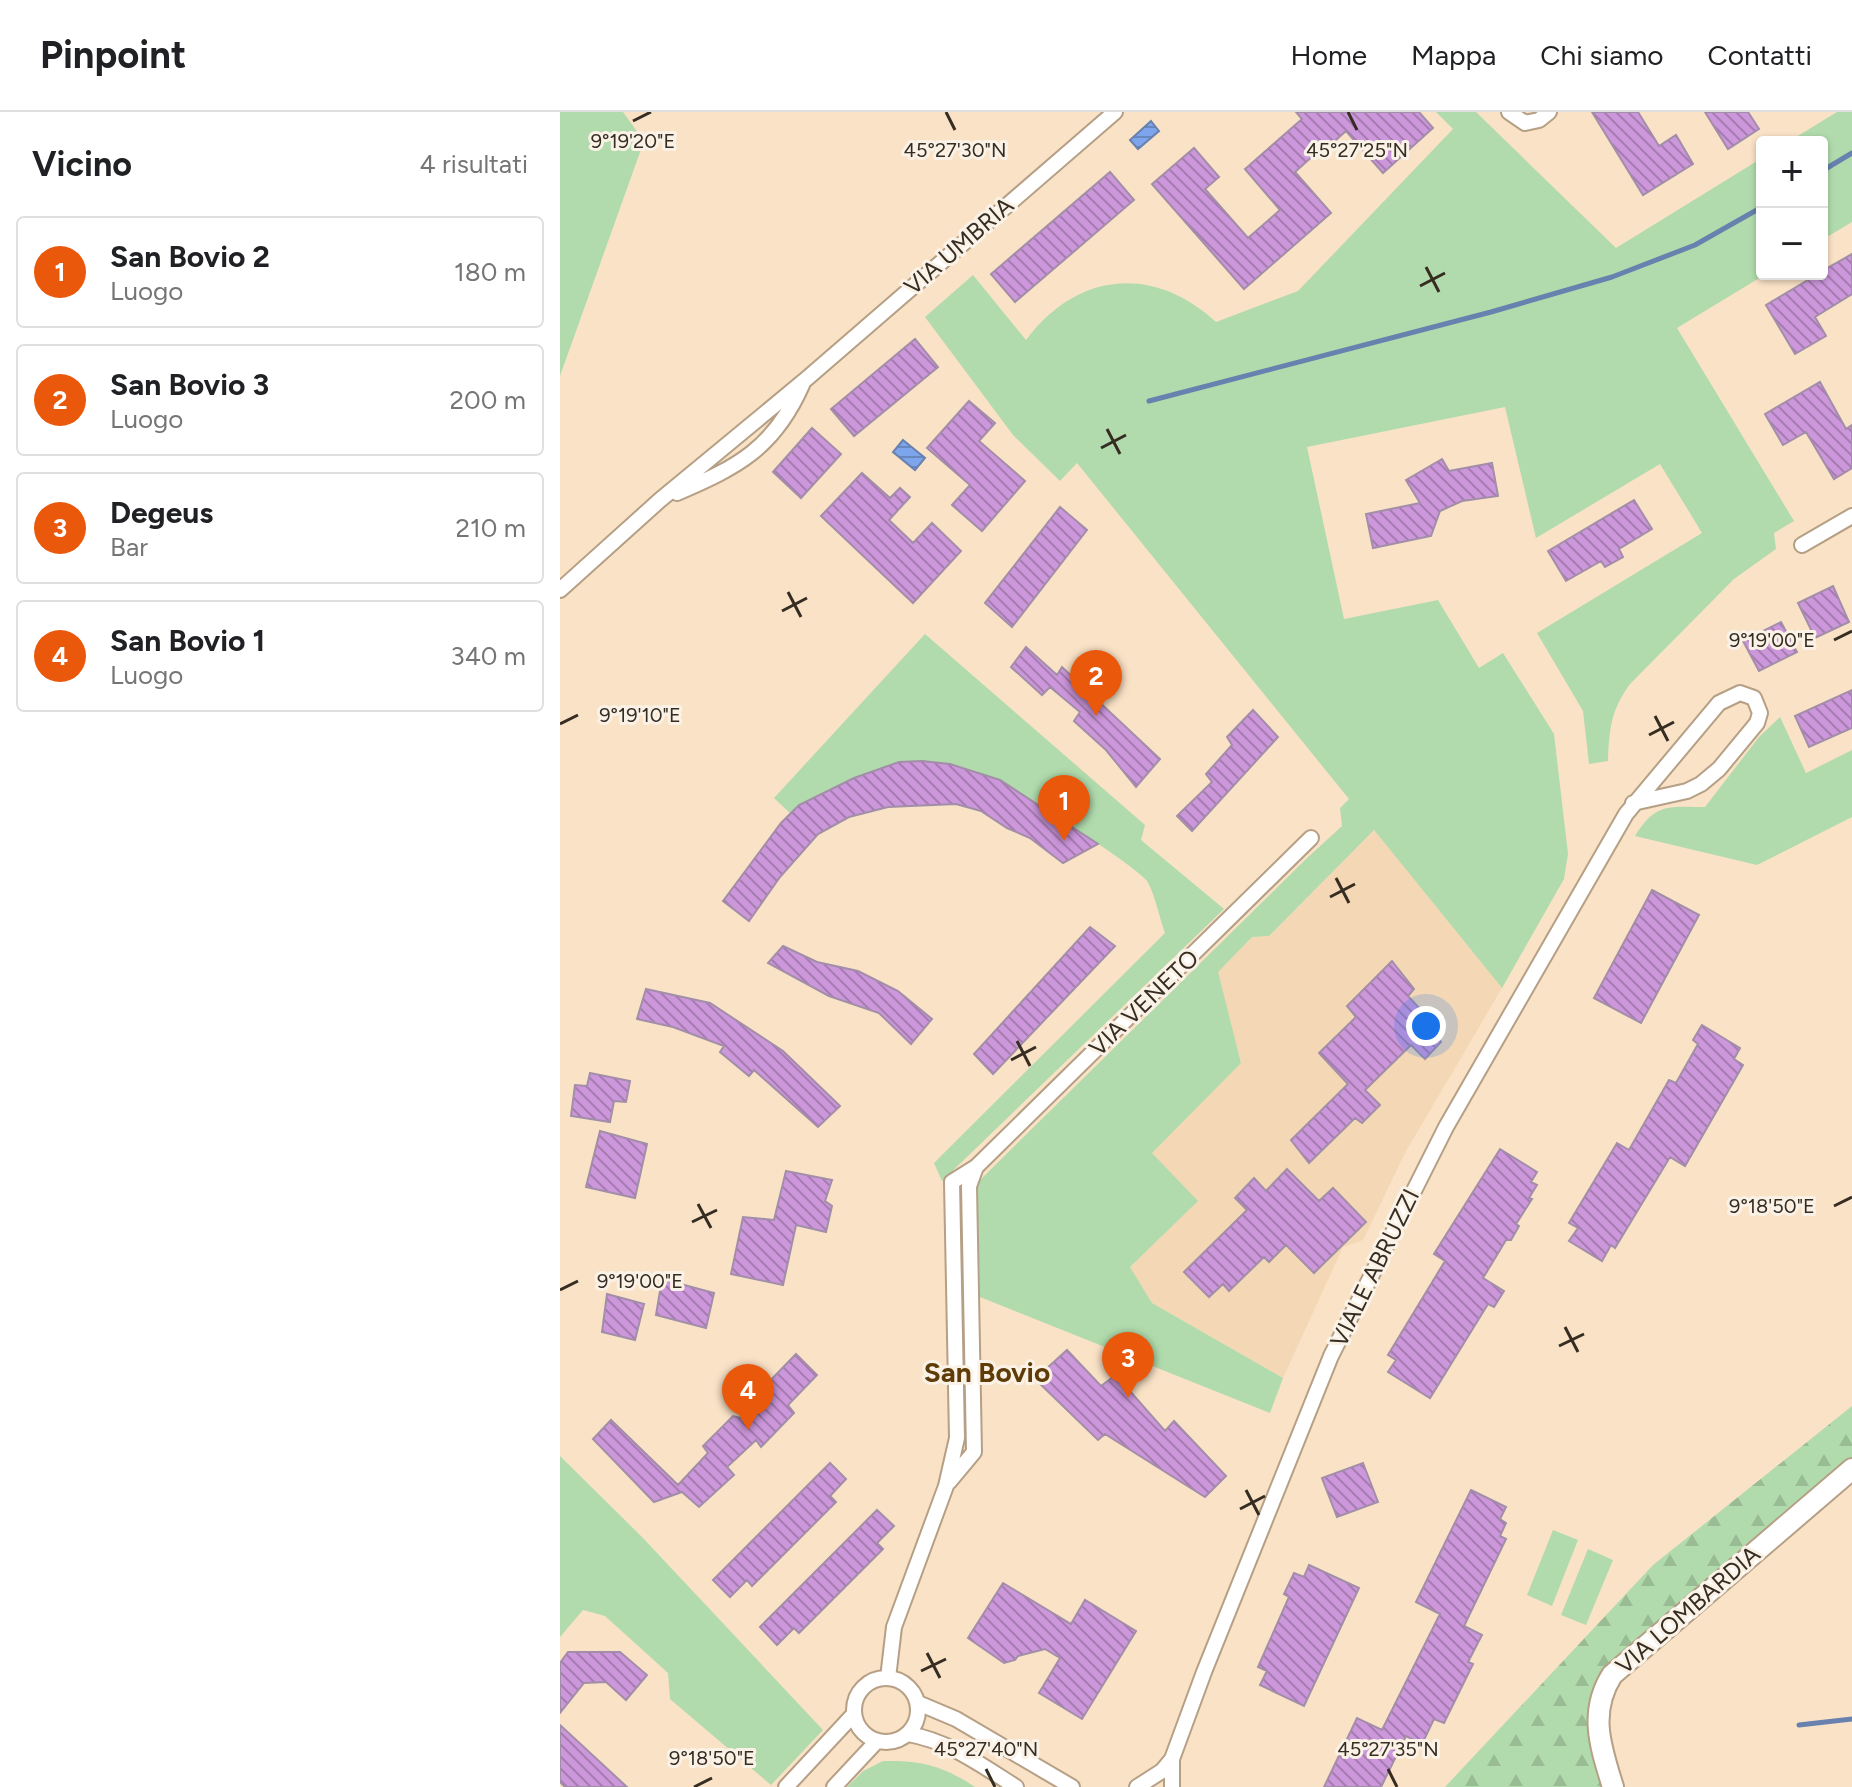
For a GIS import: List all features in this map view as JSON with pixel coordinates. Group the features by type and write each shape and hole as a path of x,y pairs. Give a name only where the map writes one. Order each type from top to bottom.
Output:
{"street":[{"name":"VIA UMBRIA","path":"560,590 660,500 804,381 1115,112"},
{"path":"1509,112 1525,123 1539,120 1549,112"},
{"name":"VIA UMBRIA","path":"660,500 756,452 791,410 804,381"},
{"path":"1802,545 1852,516"},
{"name":"VIALE ABRUZZI","path":"1172,1759 1325,1371 1446,1127 1633,803 1719,703 1734,694 1754,698 1760,713 1757,723 1714,773 1687,791 1633,803"},
{"name":"VIA VENETO","path":"888,1678 894,1627 946,1486 957,1438 952,1182 976,1167 1311,838"},
{"name":"VIA LOMBARDIA","path":"1613,1787 1597,1722 1600,1700 1612,1675 1852,1469"},
{"path":"888,1678 903,1682 918,1703 917,1721 908,1734 890,1742 877,1741 863,1733 854,1714 856,1699 865,1685 888,1678"},
{"path":"918,1703 956,1719 1072,1787"},
{"path":"786,1787 854,1714"},
{"path":"908,1734 930,1738 960,1752 1016,1787"},
{"path":"834,1787 877,1741"},
{"path":"1137,1787 1162,1771 1172,1759"},
{"path":"1172,1759 1172,1787"}],"shaded area":[{"path":"1374,830 1502,988 1405,1153 1363,1240 1343,1247 1283,1378 1152,1303 1130,1267 1197,1201 1152,1153 1241,1062 1217,972 1252,937 1269,936"}],"green space":[{"path":"560,112 623,112 644,141 560,376"},
{"path":"1436,112 1476,112 1616,248 1756,162 1756,280 1677,328 1794,521 1774,533 1776,549 1734,579 1630,684 1612,720 1608,761 1589,764 1583,711 1537,633 1702,533 1660,464 1536,538 1505,407 1307,447 1344,619 1438,600 1479,668 1503,653 1554,734 1568,854 1564,879 1502,988 1374,830 1269,936 1252,937 1218,972 1241,1063 1152,1153 1198,1201 1130,1267 1152,1303 1283,1378 1270,1413 980,1297 977,1183 1342,826 1340,808 1349,799 1077,463 1060,481 1013,435 925,317 973,275 1026,340 1046,317 1068,300 1092,289 1116,284 1142,284 1167,291 1192,303 1216,322 1298,291 1453,129"},
{"path":"1837,112 1852,112 1852,222 1828,236 1828,136 1798,136"},
{"path":"925,634 1145,825 1141,840 1224,909 942,1181 934,1163 1165,933 1150,886 1134,869 1019,792 964,768 935,762 905,763 873,770 813,798 791,814 774,798"},
{"path":"1780,717 1806,773 1852,750 1852,817 1757,865 1635,836 1650,817 1664,809 1705,807 1759,737"},
{"path":"1852,1406 1852,1458 1619,1656 1604,1673 1590,1703 1589,1718 1607,1787 1445,1787 1653,1565"},
{"path":"560,1456 642,1537 823,1730 771,1785 670,1699 668,1673 605,1616 583,1610 560,1637"},
{"path":"1553,1530 1578,1540 1552,1606 1527,1595"},
{"path":"1588,1549 1613,1560 1586,1625 1561,1615"},
{"path":"883,1761 932,1766 975,1787 847,1787 863,1771"}],"water":[{"path":"1151,121 1159,131 1138,149 1130,140"},
{"path":"903,440 925,458 915,470 893,452"}],"building":[{"path":"1296,112 1419,112 1433,128 1383,173 1346,131 1328,147 1325,145 1295,172 1331,213 1244,289 1152,184 1194,148 1219,177 1205,189 1248,238 1280,210 1245,169 1302,119"},
{"path":"1592,112 1638,112 1659,146 1676,135 1693,164 1643,195"},
{"path":"1705,112 1748,112 1759,129 1728,149"},
{"path":"1110,172 1134,200 1015,302 991,274"},
{"path":"1852,254 1852,294 1815,317 1826,336 1795,354 1766,305 1808,280 1828,280 1828,268"},
{"path":"915,339 938,367 854,436 831,409"},
{"path":"1820,382 1846,429 1852,425 1852,468 1834,479 1806,432 1783,445 1765,414"},
{"path":"969,401 995,423 979,441 1025,481 982,531 952,505 970,485 927,448"},
{"path":"812,428 841,454 801,498 773,472"},
{"path":"1442,459 1449,471 1492,463 1498,496 1462,501 1440,511 1431,536 1373,548 1366,514 1420,503 1406,480"},
{"path":"862,473 890,498 900,488 910,497 889,520 913,543 932,523 961,551 913,603 821,516"},
{"path":"1634,500 1652,529 1619,549 1623,557 1605,567 1601,561 1566,581 1548,551"},
{"path":"1060,507 1087,530 1012,627 985,603"},
{"path":"1833,586 1849,622 1815,638 1798,603"},
{"path":"1781,622 1797,652 1759,671 1743,641"},
{"path":"1026,647 1057,675 1062,667 1160,759 1136,787 1106,750 1074,721 1080,712 1050,687 1042,695 1011,667"},
{"path":"1852,690 1852,728 1809,747 1795,716"},
{"path":"1253,710 1278,737 1192,831 1177,816 1212,782 1206,774 1232,745 1227,737"},
{"path":"899,762 950,764 1000,780 1098,844 1063,863 1030,838 981,811 956,804 888,807 849,817 818,834 780,877 749,921 723,901 781,823 799,805 854,778"},
{"path":"1652,890 1699,915 1641,1023 1594,998"},
{"path":"1090,927 1115,946 993,1074 974,1054"},
{"path":"783,946 817,962 858,971 898,991 932,1019 911,1044 879,1013 829,996 768,963"},
{"path":"1392,961 1414,989 1408,996 1434,1024 1430,1029 1441,1042 1425,1059 1411,1045 1365,1090 1380,1105 1362,1123 1355,1118 1309,1163 1291,1140 1348,1084 1319,1053 1356,1017 1347,1006"},
{"path":"646,989 710,1003 783,1051 840,1106 818,1127 754,1070 749,1076 720,1052 724,1046 673,1027 637,1019"},
{"path":"1702,1025 1740,1048 1734,1059 1743,1065 1685,1166 1670,1157 1615,1248 1611,1245 1602,1261 1569,1241 1578,1228 1569,1223 1617,1143 1629,1150 1669,1080 1676,1083 1698,1044 1693,1040"},
{"path":"590,1073 630,1081 626,1102 614,1101 610,1122 571,1116 575,1085 587,1086"},
{"path":"600,1131 647,1144 635,1198 586,1187"},
{"path":"1500,1149 1537,1172 1531,1182 1537,1185 1511,1240 1506,1240 1483,1278 1504,1291 1494,1307 1488,1304 1430,1398 1388,1372 1396,1360 1388,1355 1445,1261 1434,1254"},
{"path":"1287,1169 1319,1201 1333,1188 1366,1222 1314,1273 1286,1245 1269,1262 1264,1257 1229,1291 1223,1284 1209,1297 1184,1272 1247,1210 1235,1198 1254,1178 1266,1191"},
{"path":"786,1171 832,1180 825,1201 832,1206 826,1232 796,1225 783,1285 731,1274 743,1217 774,1220"},
{"path":"662,1279 714,1293 706,1328 656,1315"},
{"path":"607,1294 644,1304 635,1340 602,1332"},
{"path":"1067,1350 1101,1386 1113,1377 1129,1390 1165,1431 1174,1421 1226,1476 1205,1497 1105,1434 1098,1440 1035,1379"},
{"path":"796,1354 817,1375 788,1405 794,1413 761,1447 756,1440 727,1467 734,1475 699,1507 682,1492 654,1502 593,1439 611,1420 678,1485 708,1453 703,1446 733,1416 741,1418 770,1392 766,1385"},
{"path":"830,1463 846,1479 830,1496 836,1502 752,1586 747,1580 730,1597 713,1580"},
{"path":"1363,1463 1378,1502 1337,1517 1322,1478"},
{"path":"1471,1490 1506,1507 1500,1519 1506,1523 1500,1536 1506,1539 1464,1626 1482,1635 1468,1662 1473,1664 1444,1723 1434,1719 1422,1744 1406,1736 1381,1787 1324,1787 1357,1718 1382,1730 1440,1614 1416,1602"},
{"path":"877,1510 894,1526 877,1543 883,1549 799,1633 794,1628 777,1645 760,1627"},
{"path":"1309,1565 1359,1588 1304,1706 1260,1685 1267,1671 1258,1667 1289,1597 1284,1594 1294,1573 1304,1577"},
{"path":"1003,1583 1071,1624 1085,1600 1136,1631 1082,1719 1039,1693 1060,1658 1045,1649 1004,1663 968,1638"},
{"path":"568,1652 620,1652 647,1675 626,1700 606,1682 584,1683 560,1713 560,1663"},
{"path":"560,1725 627,1787 565,1787 560,1782"}],"waterway":[{"path":"1828,167 1852,153"},
{"path":"1149,401 1491,312 1612,277 1695,245 1760,208"},
{"path":"1799,1725 1852,1719"}],"place":[{"name":"San Bovio 3","path":"1096,716"},
{"name":"San Bovio 2","path":"1064,841"},
{"name":"Degeus","path":"1128,1398"},
{"name":"San Bovio 1","path":"748,1430"}],"district":[{"name":"San Bovio","path":"987,1372"}]}
